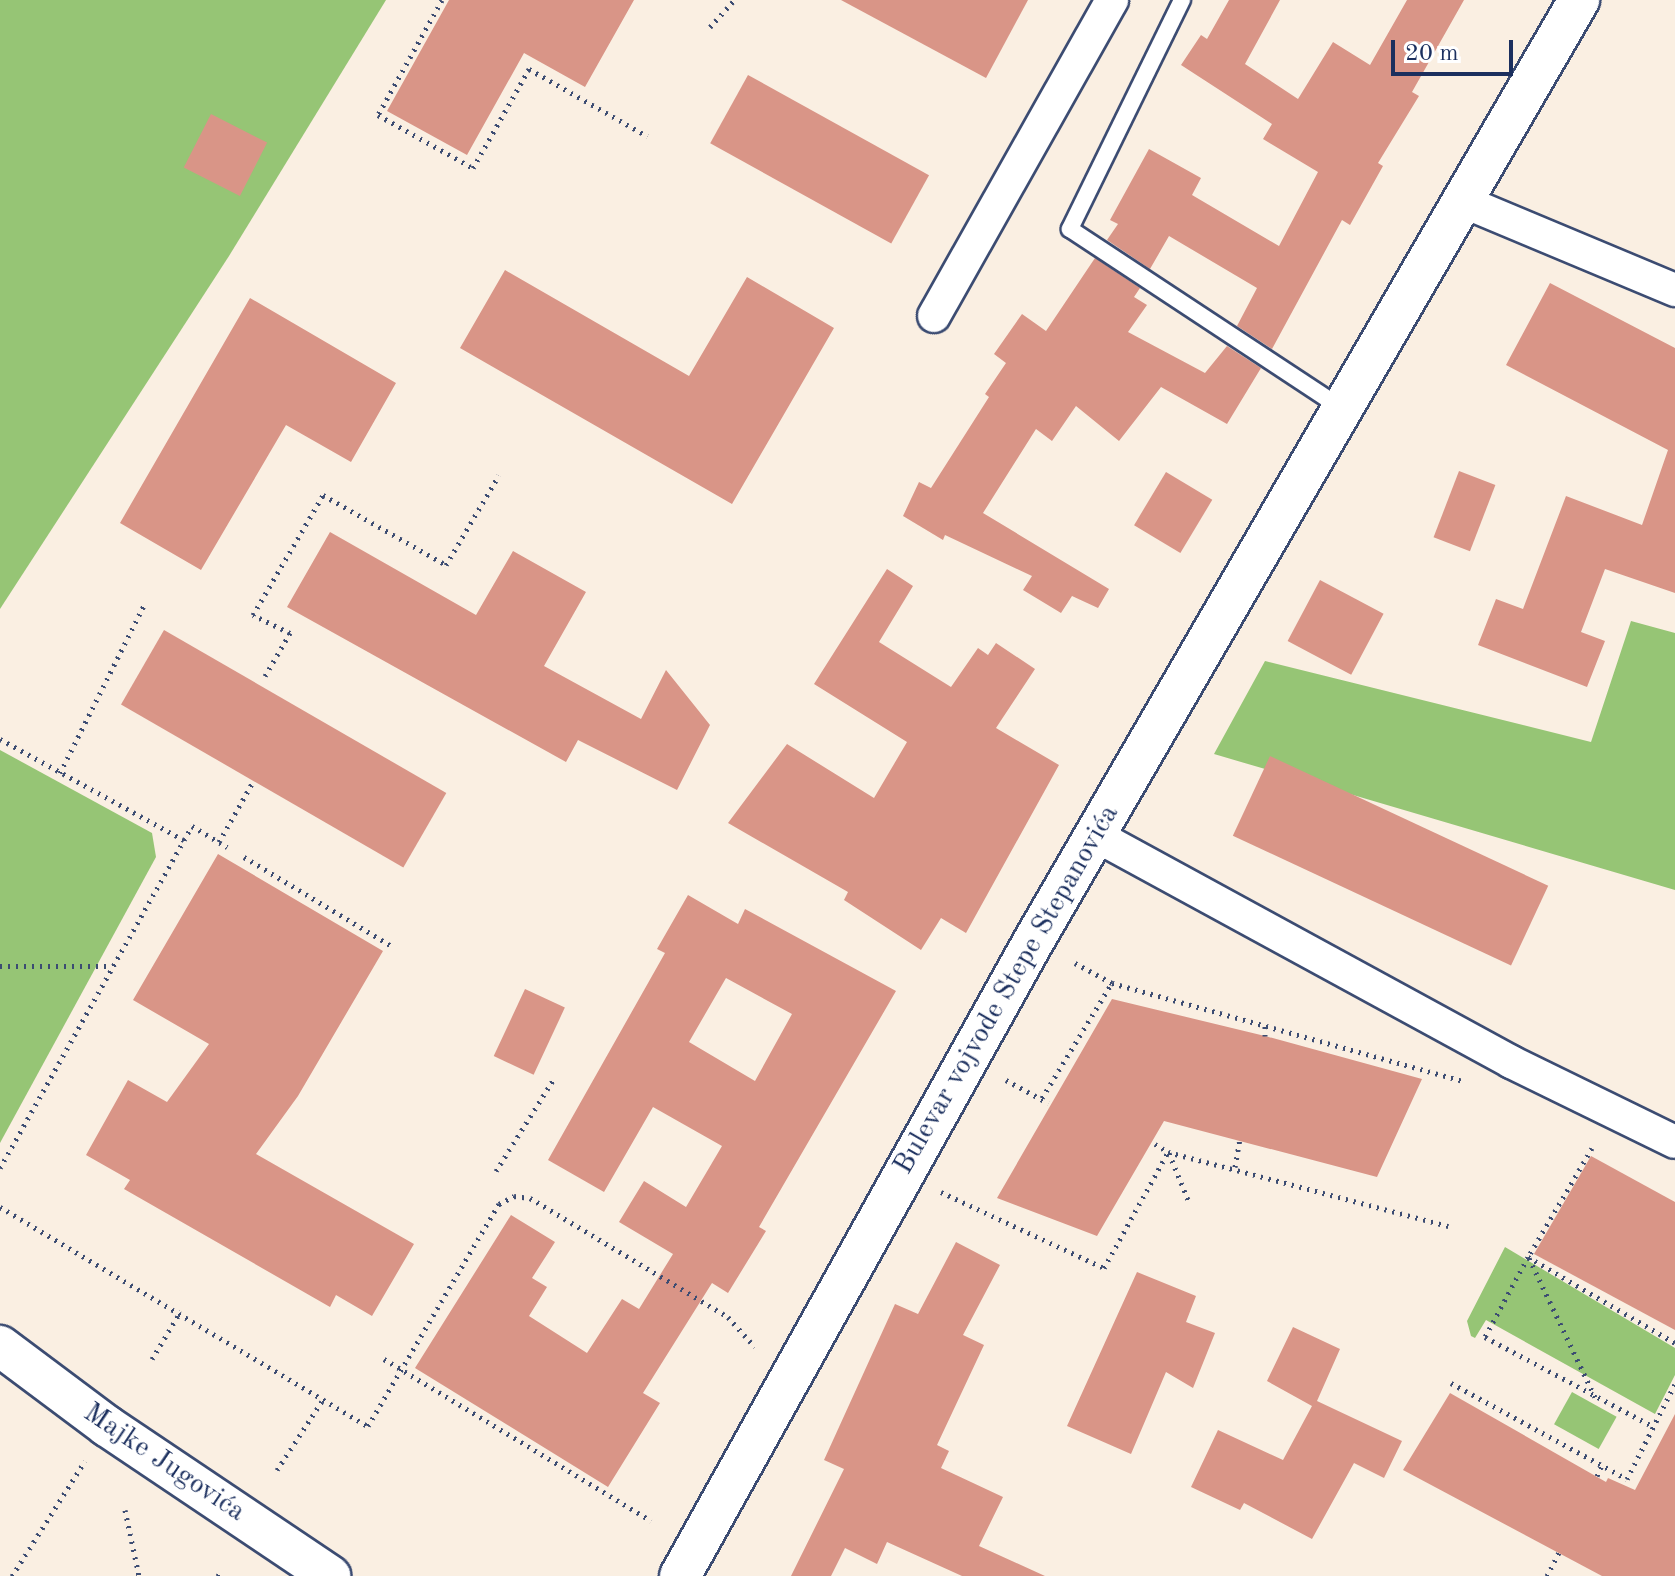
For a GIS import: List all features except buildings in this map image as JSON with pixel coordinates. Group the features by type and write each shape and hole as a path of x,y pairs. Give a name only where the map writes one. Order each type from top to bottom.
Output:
{"street":[{"path":"934,316 1112,0"},
{"name":"Bulevar vojvode Stepe Stepanovića","path":"680,1576 1095,835 1223,621 1340,407 1579,0"},
{"path":"1462,201 1675,290"},
{"path":"1095,835 1511,1062 1675,1142"},
{"name":"Majke Jugovića","path":"0,1346 107,1426 330,1576"}],"lane":[{"path":"1182,0 1070,229 1340,407"}],"path":[{"path":"442,0 378,115 473,168 529,69 647,136"},
{"path":"710,27 734,0"},
{"path":"265,676 290,633 253,615 323,495 446,565 499,475"},
{"path":"60,773 144,605"},
{"path":"0,739 184,840"},
{"path":"219,842 254,780"},
{"path":"0,1168 192,826 227,847"},
{"path":"244,857 393,947"},
{"path":"1075,963 1112,983 1265,1023 1472,1085"},
{"path":"0,966 113,966"},
{"path":"1042,1098 1112,983"},
{"path":"1265,1023 1265,1036"},
{"path":"496,1171 553,1080"},
{"path":"1006,1080 1048,1103"},
{"path":"1235,1167 1240,1139"},
{"path":"1155,1144 1168,1152 1235,1167 1448,1226"},
{"path":"1592,1148 1485,1337 1654,1427"},
{"path":"941,1192 1104,1268 1168,1152"},
{"path":"1168,1152 1189,1202"},
{"path":"0,1207 181,1311 322,1401 368,1426 499,1204 520,1195 728,1317 752,1338 755,1347"},
{"path":"1528,1257 1675,1343"},
{"path":"1528,1257 1596,1398"},
{"path":"152,1359 181,1311"},
{"path":"384,1359 651,1521"},
{"path":"1451,1383 1627,1479 1675,1384"},
{"path":"277,1470 322,1401"},
{"path":"12,1576 107,1426"},
{"path":"1597,1476 1602,1465"},
{"path":"125,1510 139,1576"},
{"path":"1547,1576 1559,1552"}],"green space":[{"path":"0,0 386,0 229,256 0,609"},
{"path":"1631,621 1675,633 1675,890 1214,754 1265,661 1591,742"},
{"path":"0,750 152,833 156,857 0,1143"},
{"path":"1505,1247 1675,1348 1675,1375 1655,1414 1486,1320 1475,1338 1471,1336 1467,1321"},
{"path":"1572,1392 1617,1417 1599,1449 1554,1424"}]}
